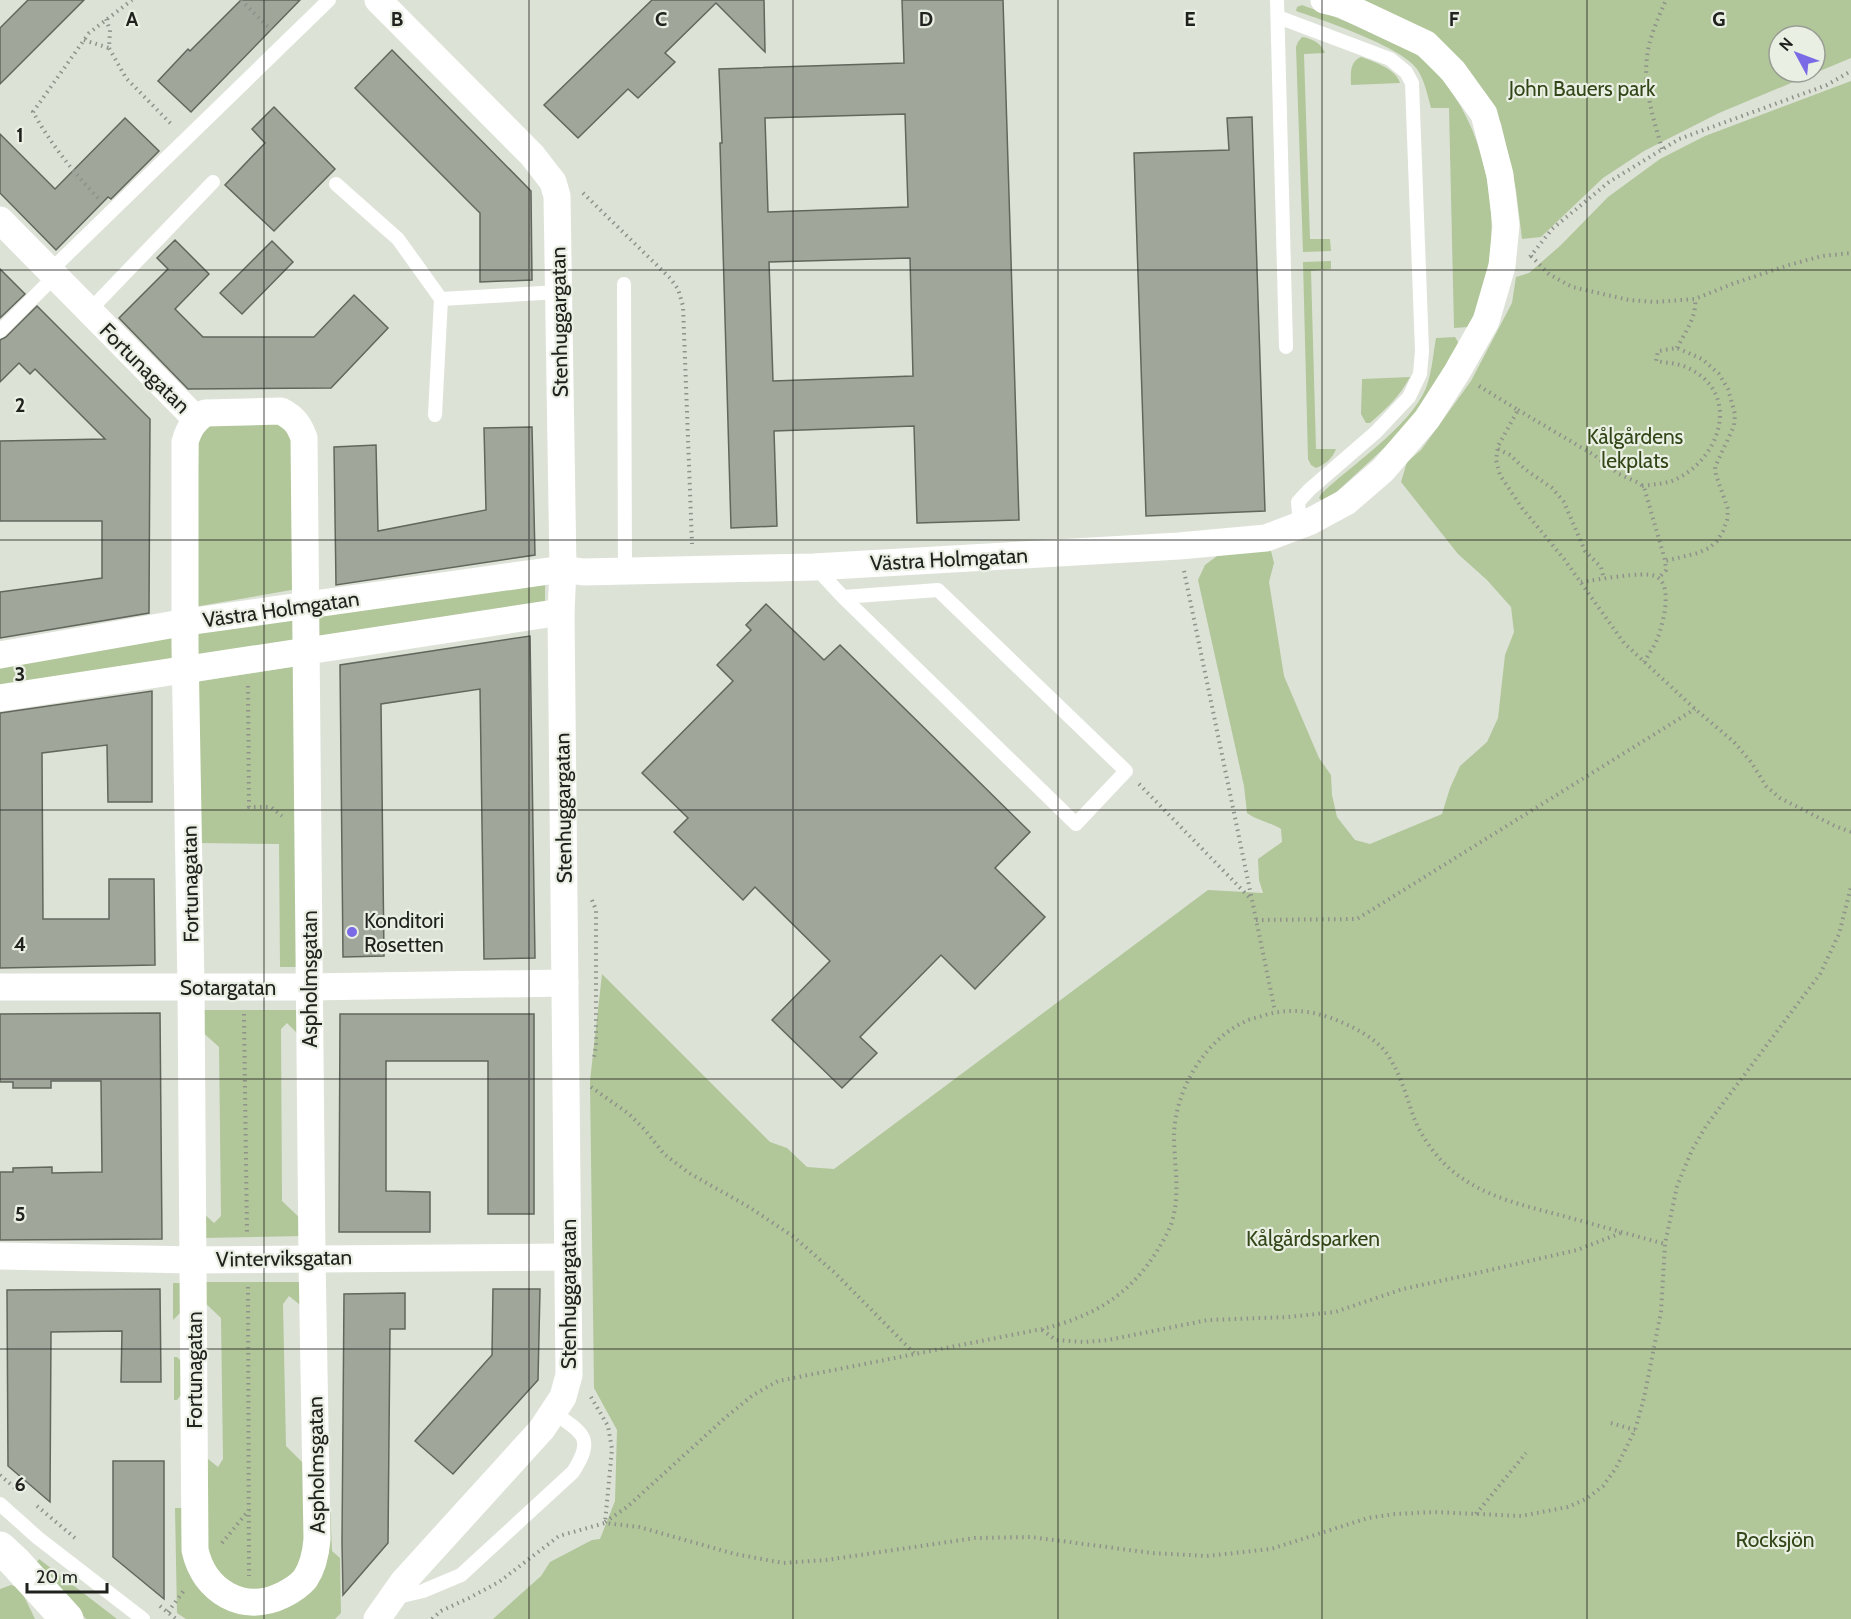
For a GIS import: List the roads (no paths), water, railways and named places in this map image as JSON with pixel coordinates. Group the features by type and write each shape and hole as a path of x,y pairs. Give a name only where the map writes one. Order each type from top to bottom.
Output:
{"main road":[{"path":"5,1559 67,1619"}],"street":[{"name":"Stenhuggargatan","path":"378,0 532,155 553,182 557,196 559,292 573,570 561,612 569,1375 563,1397 542,1429 403,1582 384,1609"},
{"name":"Västra Holmgatan","path":"0,654 187,622 573,570 814,567 1179,546 1266,538 1305,523 1346,502 1383,470 1427,419 1486,321 1502,266 1506,225 1500,175 1484,114 1453,71 1426,44 1341,4 1324,0"},
{"name":"Fortunagatan","path":"0,220 196,419 189,428 185,442 195,1550 203,1574 212,1584 223,1593 249,1602"},
{"name":"Aspholmsgatan","path":"196,419 206,413 280,411 293,417 304,438 317,1539 316,1554 304,1580 292,1591 270,1600 249,1602"},
{"path":"0,698 561,612"},
{"name":"Sotargatan","path":"0,987 309,987 565,983"},
{"name":"Vinterviksgatan","path":"0,1256 193,1260 568,1257"}],"lane":[{"path":"0,331 186,139 329,0"},
{"path":"1277,0 1286,347"},
{"path":"1278,17 1390,59 1406,72 1412,83 1422,351 1420,374 1409,397 1376,432 1309,490 1299,502 1305,523"},
{"path":"89,311 213,182"},
{"path":"336,184 398,239 441,299 435,415"},
{"path":"624,284 626,570"},
{"path":"441,299 559,292"},
{"path":"814,567 843,597 1076,824 1126,771 938,590 843,597"},
{"path":"384,1609 461,1575 573,1472 582,1459 585,1447 584,1436 554,1413"},
{"path":"0,1504 38,1538 142,1619"}],"place":[{"name":"Konditori Rosetten","path":"352,932"}],"park label":[{"name":"John Bauers park","path":"1582,88"},
{"name":"Kålgårdens lekplats","path":"1635,448"},
{"name":"Kålgårdsparken","path":"1313,1238"},
{"name":"Rocksjön","path":"1775,1539"}]}
